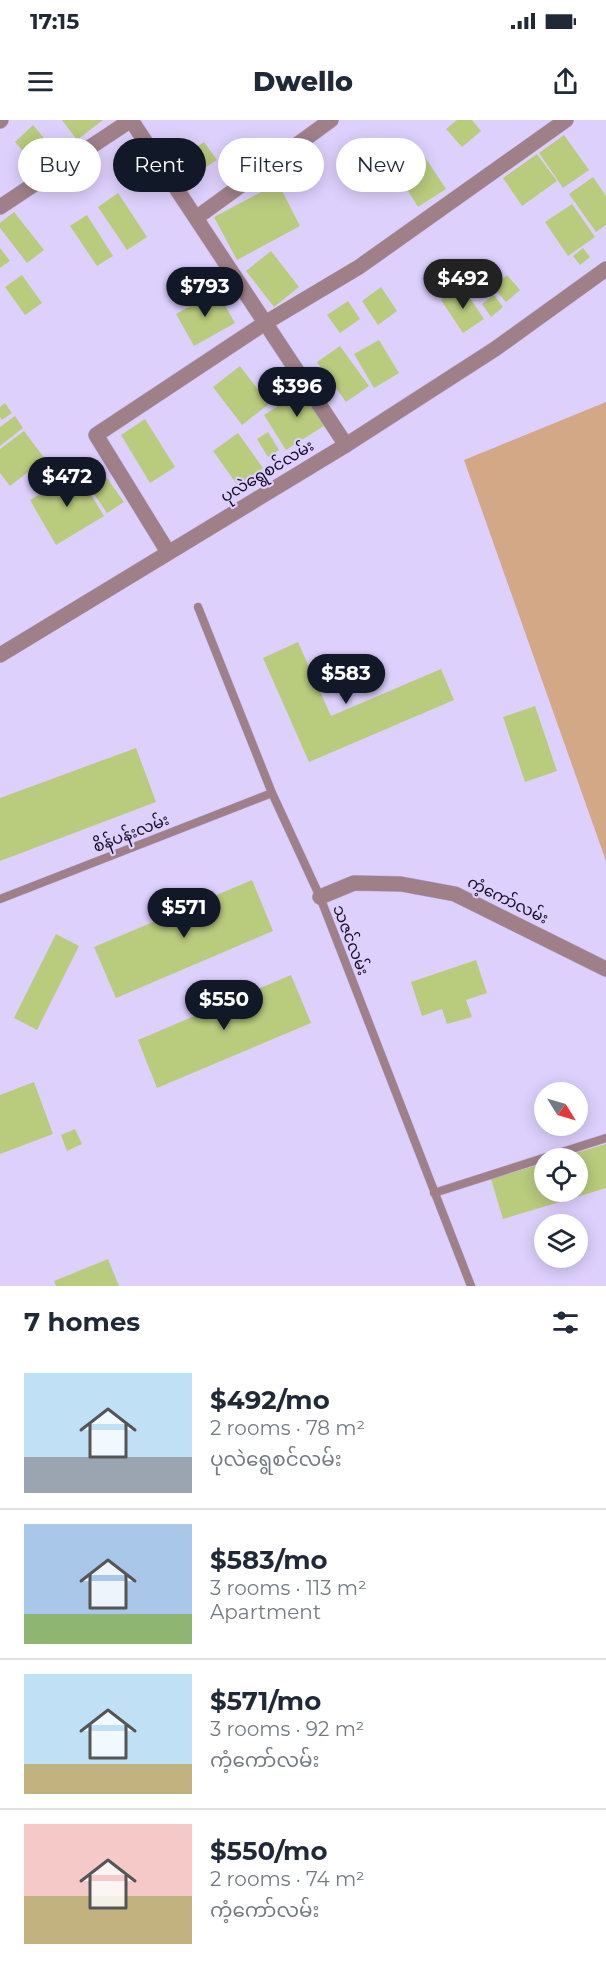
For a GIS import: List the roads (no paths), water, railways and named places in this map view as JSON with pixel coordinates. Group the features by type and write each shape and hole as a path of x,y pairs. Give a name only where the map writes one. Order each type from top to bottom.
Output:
{"street":[{"path":"0,207 131,120 346,445"},
{"path":"196,218 331,120"},
{"path":"168,552 96,435 265,323 358,267 566,120"},
{"name":"ပုလဲရွေစင်လမ်း","path":"0,655 346,445 495,349 606,269"},
{"name":"ကံ့ကော်လမ်း","path":"320,897 354,883 401,884 455,894 606,969"}],"lane":[{"name":"သဇင်လမ်း","path":"198,607 272,793 320,897 471,1286"},
{"name":"စိန်ပန်းလမ်း","path":"0,899 272,793"},
{"path":"434,1193 606,1138"}]}
